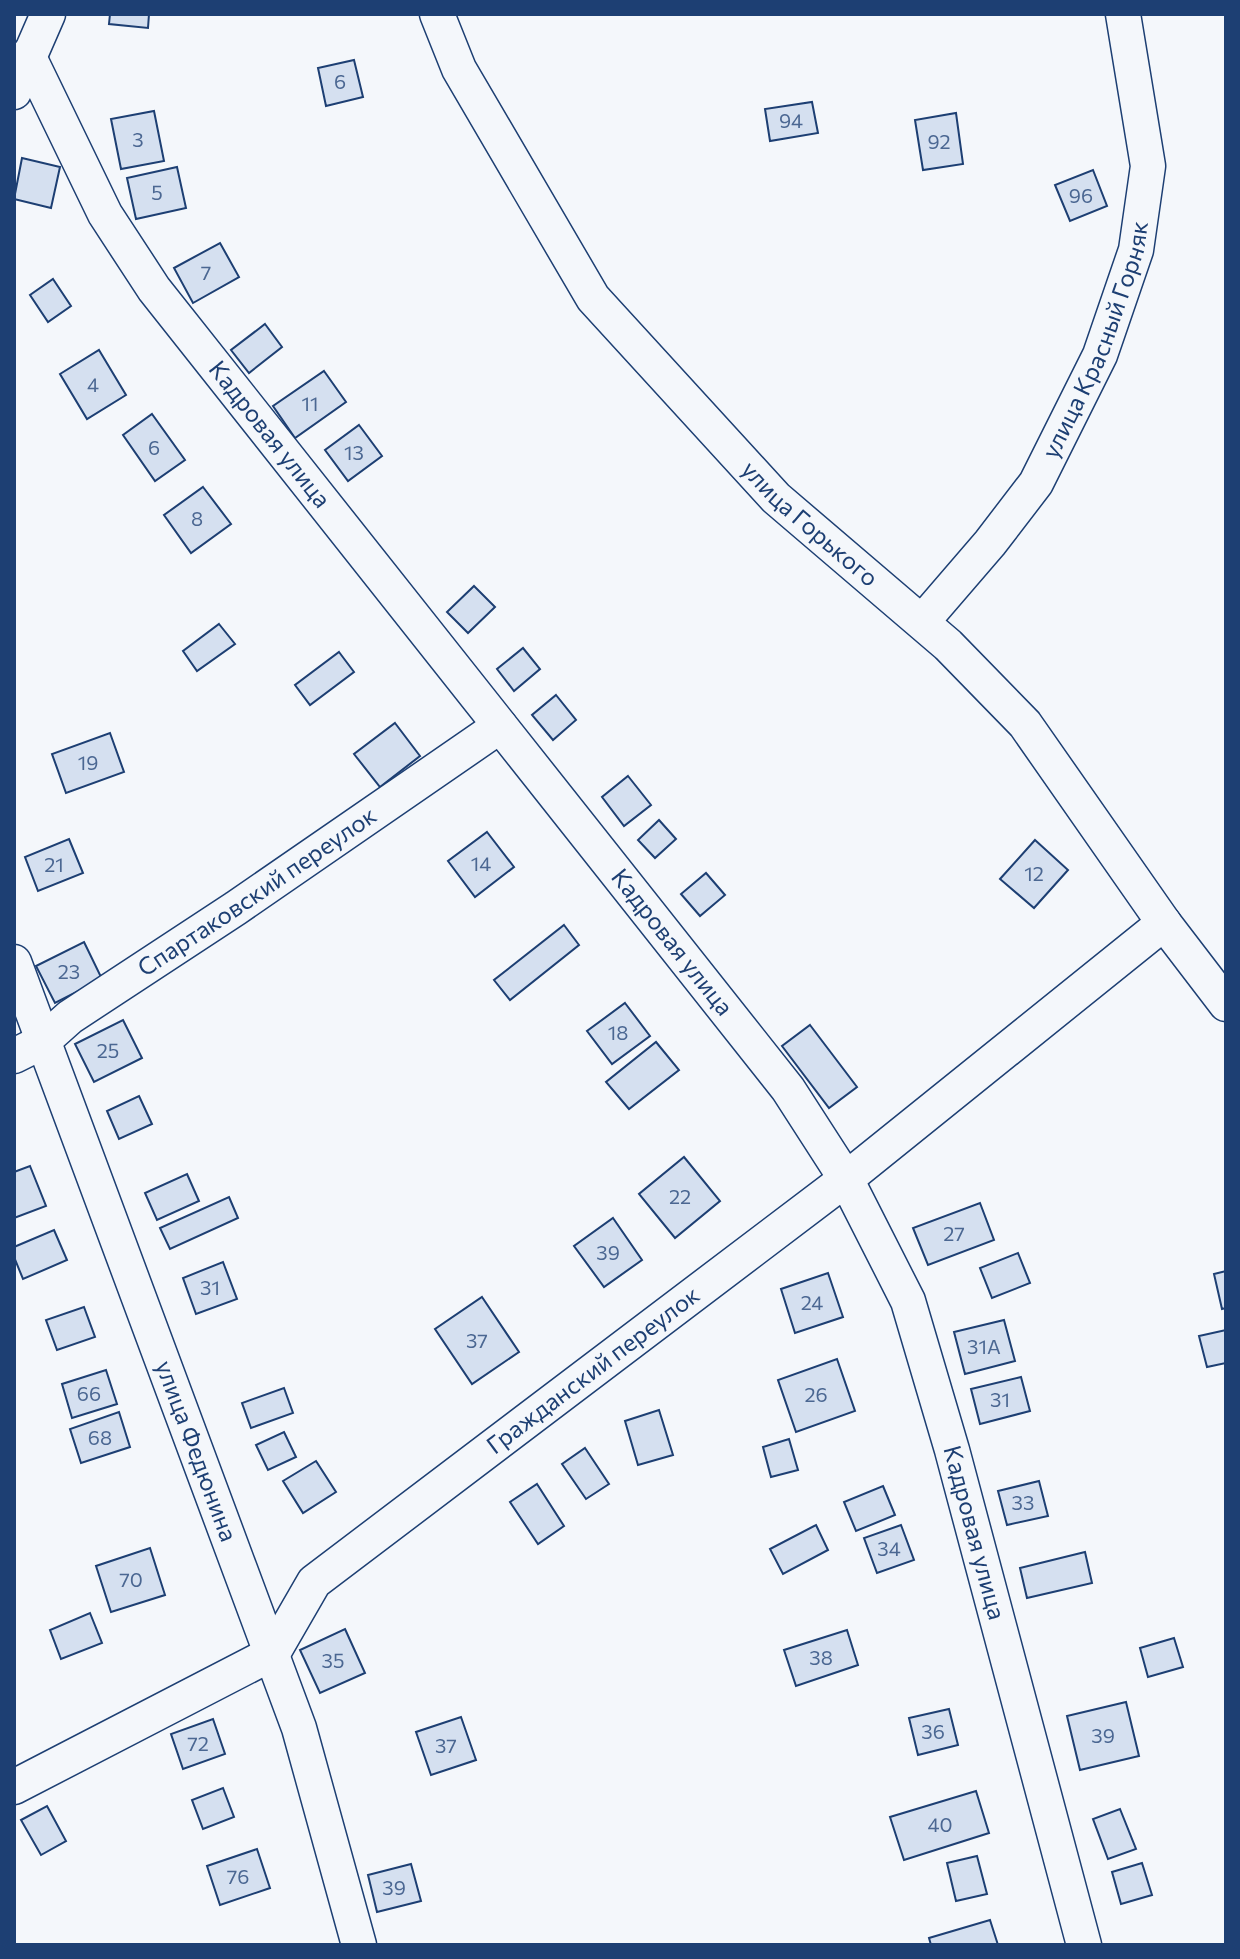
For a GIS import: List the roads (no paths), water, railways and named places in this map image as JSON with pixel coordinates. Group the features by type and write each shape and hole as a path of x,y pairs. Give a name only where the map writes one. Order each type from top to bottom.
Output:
{"street":[{"path":"14,92 48,14"},
{"name":"улица Горького","path":"437,14 459,69 593,298 776,498 948,645 1025,724 1164,923 1226,1004"},
{"name":"улица Красный Горняк","path":"922,622 990,543 1036,483 1100,355 1136,250 1148,166 1123,14"},
{"name":"Кадровая улица","path":"28,55 105,214 154,289 788,1089 846,1179 908,1301 952,1450 1084,1945"},
{"name":"Спартаковский переулок","path":"28,1049 70,1017 236,908 500,726"},
{"name":"Гражданский переулок","path":"273,1653 314,1582 846,1179 1164,923"},
{"name":"улица Федюнина","path":"14,962 28,1049 273,1653 299,1728 359,1945"},
{"path":"14,1787 273,1653"}]}
